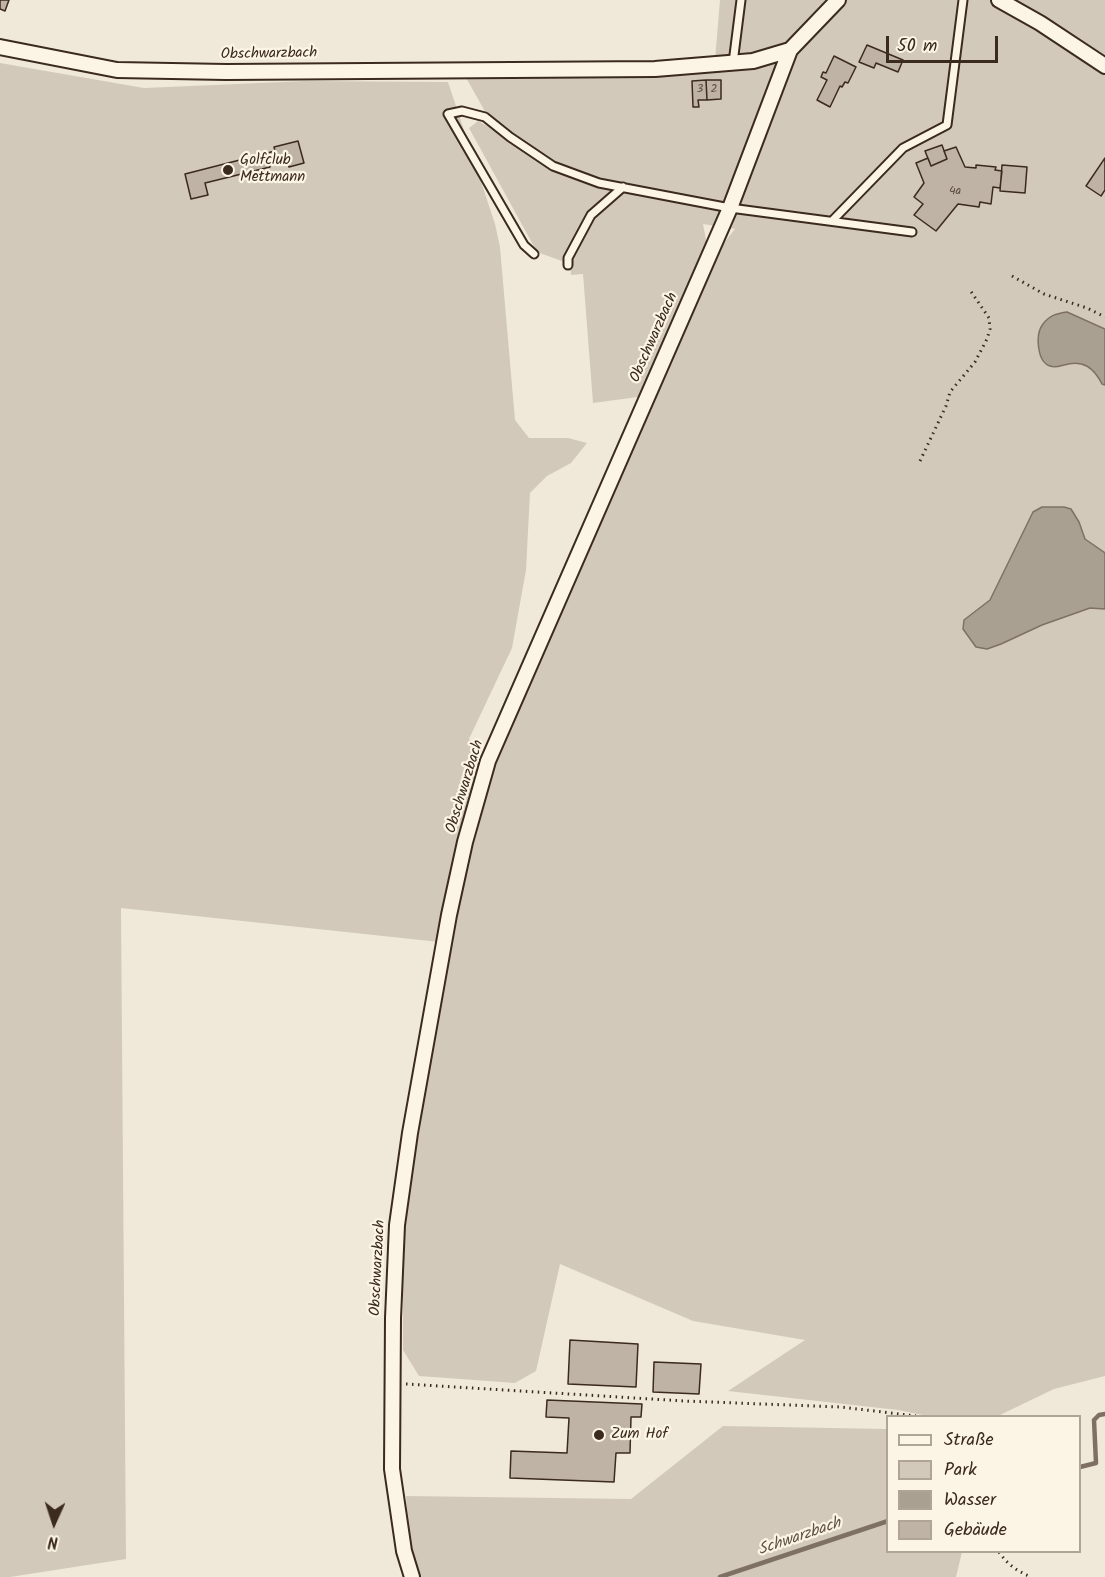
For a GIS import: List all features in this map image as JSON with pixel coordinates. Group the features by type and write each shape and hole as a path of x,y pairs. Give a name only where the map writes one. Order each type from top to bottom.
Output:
{"street":[{"name":"Obschwarzbach","path":"412,1577 402,1541 392,1468 393,1318 398,1225 410,1133 449,915 465,842 488,761 730,208 790,50 838,0"},
{"path":"999,0 1040,22 1105,66"},
{"name":"Obschwarzbach","path":"0,47 117,70 226,72 655,69 753,61 790,50"}],"lane":[{"path":"733,63 741,0"},
{"path":"832,221 903,148 946,126 963,0"},
{"path":"534,254 524,245 448,114 462,111 485,117 553,166 599,183 730,208 912,232"},
{"path":"568,265 568,258 591,215 623,187"}],"path":[{"path":"1012,276 1044,294 1087,308 1105,317"},
{"path":"920,461 946,406 950,392 975,362 990,329 989,318 970,290"},
{"path":"392,1382 684,1401 841,1407 908,1415"},
{"path":"1000,1553 1008,1564 1031,1577"}],"green space":[{"path":"720,0 1105,0 1105,1376 1054,1389 1000,1415 923,1415 898,1410 728,1391 805,1340 693,1321 560,1264 536,1371 515,1383 419,1376 403,1350 403,1223 453,918 496,764 719,249 735,229 703,224 707,245 638,397 593,403 583,274 571,275 570,264 537,252 469,128 478,121 496,131 460,67 715,60"},
{"path":"0,63 144,88 306,81 448,82 495,224 500,247 515,420 529,438 568,438 587,443 571,463 547,476 530,493 526,570 512,648 469,739 480,759 439,942 121,908 126,1559 10,1577 0,1577"},
{"path":"723,1426 886,1429 886,1553 962,1553 956,1577 418,1577 408,1537 406,1496 631,1499"}],"water":[{"path":"1067,312 1105,329 1105,385 1087,366 1071,363 1054,367 1042,359 1038,341 1040,329 1051,317"},
{"path":"1042,507 1071,509 1085,539 1105,553 1105,609 1090,608 1042,625 987,649 976,647 963,629 964,620 990,600 1033,512"}],"building":[{"path":"0,0 9,0 5,11 0,9"},
{"path":"867,45 903,60 898,72 876,63 874,68 859,62"},
{"path":"834,56 856,67 848,83 845,82 842,87 840,86 830,107 817,100 827,80 821,77 823,72 826,73"},
{"path":"706,80 721,80 721,99 707,100"},
{"path":"706,80 707,100 698,100 699,107 693,107 692,81"},
{"name":"Golfclub Mettmann","path":"298,141 304,163 289,167 286,154 268,158 270,167 205,183 208,195 191,199 185,174 275,151 274,147"},
{"path":"942,145 947,159 931,166 925,151"},
{"path":"956,147 965,167 976,168 976,165 996,167 995,170 1002,171 1000,188 993,187 991,204 980,202 979,207 958,204 936,231 914,215 923,204 914,197 924,183 916,163 928,158 931,166 947,159 944,151"},
{"path":"1105,158 1105,190 1101,196 1086,186"},
{"path":"1002,165 1027,167 1025,193 1000,191"},
{"path":"570,1340 638,1344 636,1387 568,1384"},
{"path":"654,1362 701,1364 699,1394 653,1392"},
{"name":"Zum Hof","path":"547,1400 642,1404 641,1417 631,1417 630,1453 616,1453 614,1482 510,1478 511,1451 567,1453 569,1418 546,1417"}],"waterway":[{"name":"Schwarzbach","path":"1081,1467 1096,1463 1094,1420 1099,1415 1105,1414"},
{"name":"Schwarzbach","path":"720,1577 886,1522"}],"place":[{"name":"Golfclub Mettmann","path":"228,170"},
{"name":"Zum Hof","path":"599,1435"}]}
